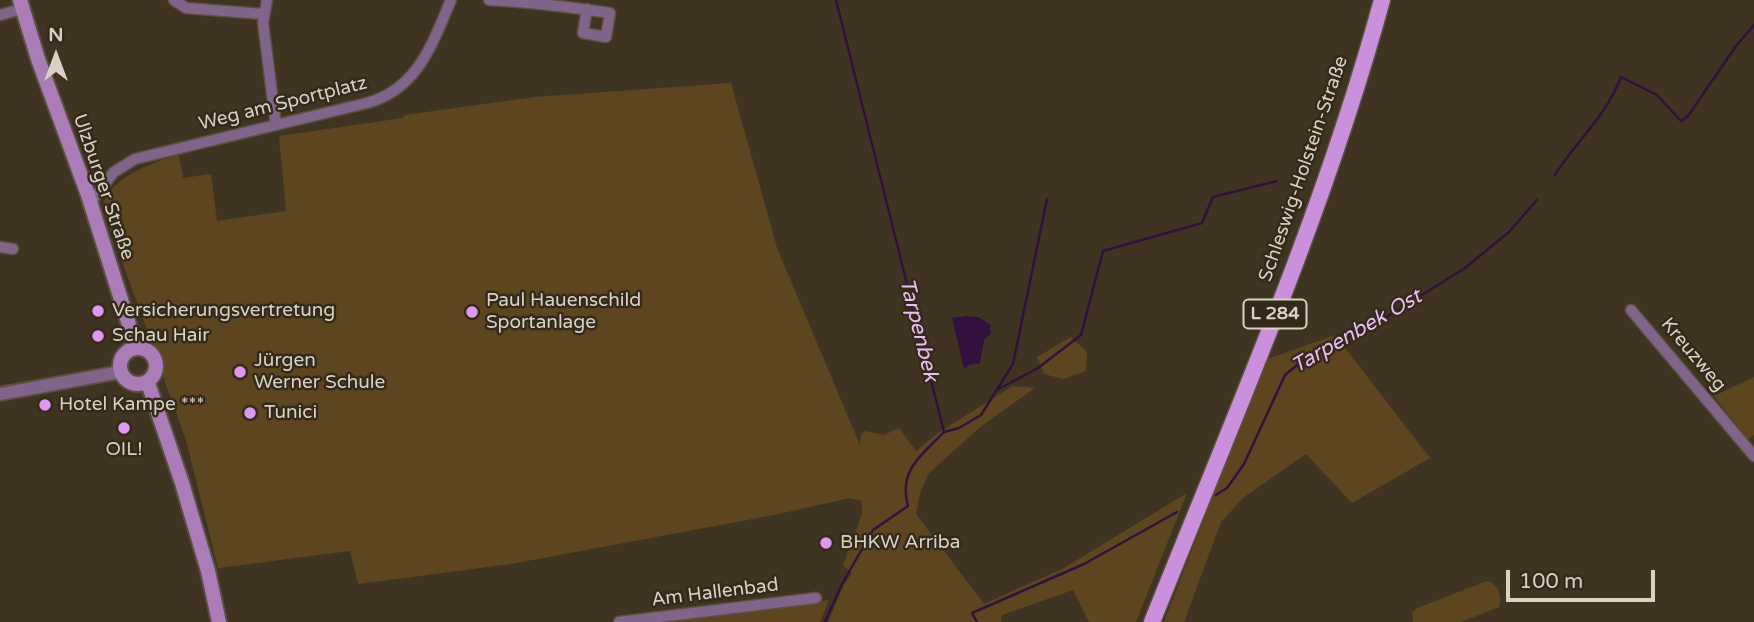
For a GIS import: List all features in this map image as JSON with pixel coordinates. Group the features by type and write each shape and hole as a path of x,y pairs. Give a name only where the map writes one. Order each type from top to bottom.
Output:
{"main road":[{"name":"Schleswig-Holstein-Straße","path":"1152,622 1284,294 1339,138 1382,0"},
{"name":"Ulzburger Straße","path":"21,4 37,59 90,203 136,347 148,350 155,359 156,369 148,383 208,571 219,622"},
{"path":"136,347 125,352 121,358 120,372 131,383 148,383"}],"street":[{"path":"174,0 186,8 263,14"},
{"path":"267,0 263,14 276,125"},
{"name":"Weg am Sportplatz","path":"90,203 113,174 132,160 367,103 397,90 424,62 451,0"},
{"path":"489,0 537,2 587,9"},
{"path":"0,15 21,4"},
{"path":"0,247 13,249"},
{"name":"Kreuzweg","path":"1631,310 1754,456"},
{"path":"0,394 120,372"},
{"name":"Am Hallenbad","path":"619,622 816,598"}],"shaded area":[{"name":"Paul Hauenschild Sportanlage","path":"731,83 777,248 860,445 861,435 865,431 884,435 899,428 916,451 938,433 1013,386 1035,388 979,428 929,473 920,493 916,514 984,604 1064,568 1187,493 1136,622 1089,622 1073,590 1002,615 1001,622 828,622 852,573 843,565 862,514 862,501 850,498 774,515 511,564 358,584 350,551 218,568 186,440 161,371 161,354 151,341 103,209 112,189 132,173 179,155 183,178 211,174 217,221 286,211 279,136 535,97"},
{"path":"978,317 990,324 991,334 984,340 980,363 964,369 952,318"},
{"path":"1335,335 1430,458 1352,503 1306,454 1244,497 1221,522 1184,622 1164,622 1268,359"},
{"path":"1071,337 1087,352 1086,371 1063,379 1044,374 1037,357"},
{"path":"1754,377 1754,435 1748,440 1714,396"},
{"path":"1487,581 1499,591 1499,607 1461,622 1413,622 1412,613 1417,608"},
{"path":"829,600 820,622 651,622"}],"waterway":[{"name":"Tarpenbek","path":"825,622 842,584 873,530 908,506 906,482 909,473 920,456 944,432 836,0"},
{"name":"Tarpenbek Ost","path":"1555,175 1599,117 1621,77 1657,95 1681,121 1688,116 1736,46 1754,25"},
{"path":"997,390 1038,368 1081,335 1103,251 1202,223 1213,197 1277,181"},
{"path":"944,432 959,428 981,415 1013,364 1047,199"},
{"name":"Tarpenbek Ost","path":"1216,495 1227,488 1244,464 1285,375 1302,361 1382,320 1465,268 1509,232 1537,200"},
{"name":"Tarpenbek Ost","path":"977,622 972,613 1084,564 1177,512"}],"place":[{"name":"Versicherungsvertretung","path":"98,311"},
{"name":"Paul Hauenschild Sportanlage","path":"472,312"},
{"name":"Schau Hair","path":"98,336"},
{"name":"Jürgen Werner Schule","path":"240,372"},
{"name":"Hotel Kampe ***","path":"45,405"},
{"name":"Tunici","path":"250,413"},
{"name":"OIL!","path":"124,428"},
{"name":"BHKW Arriba","path":"826,543"}]}
